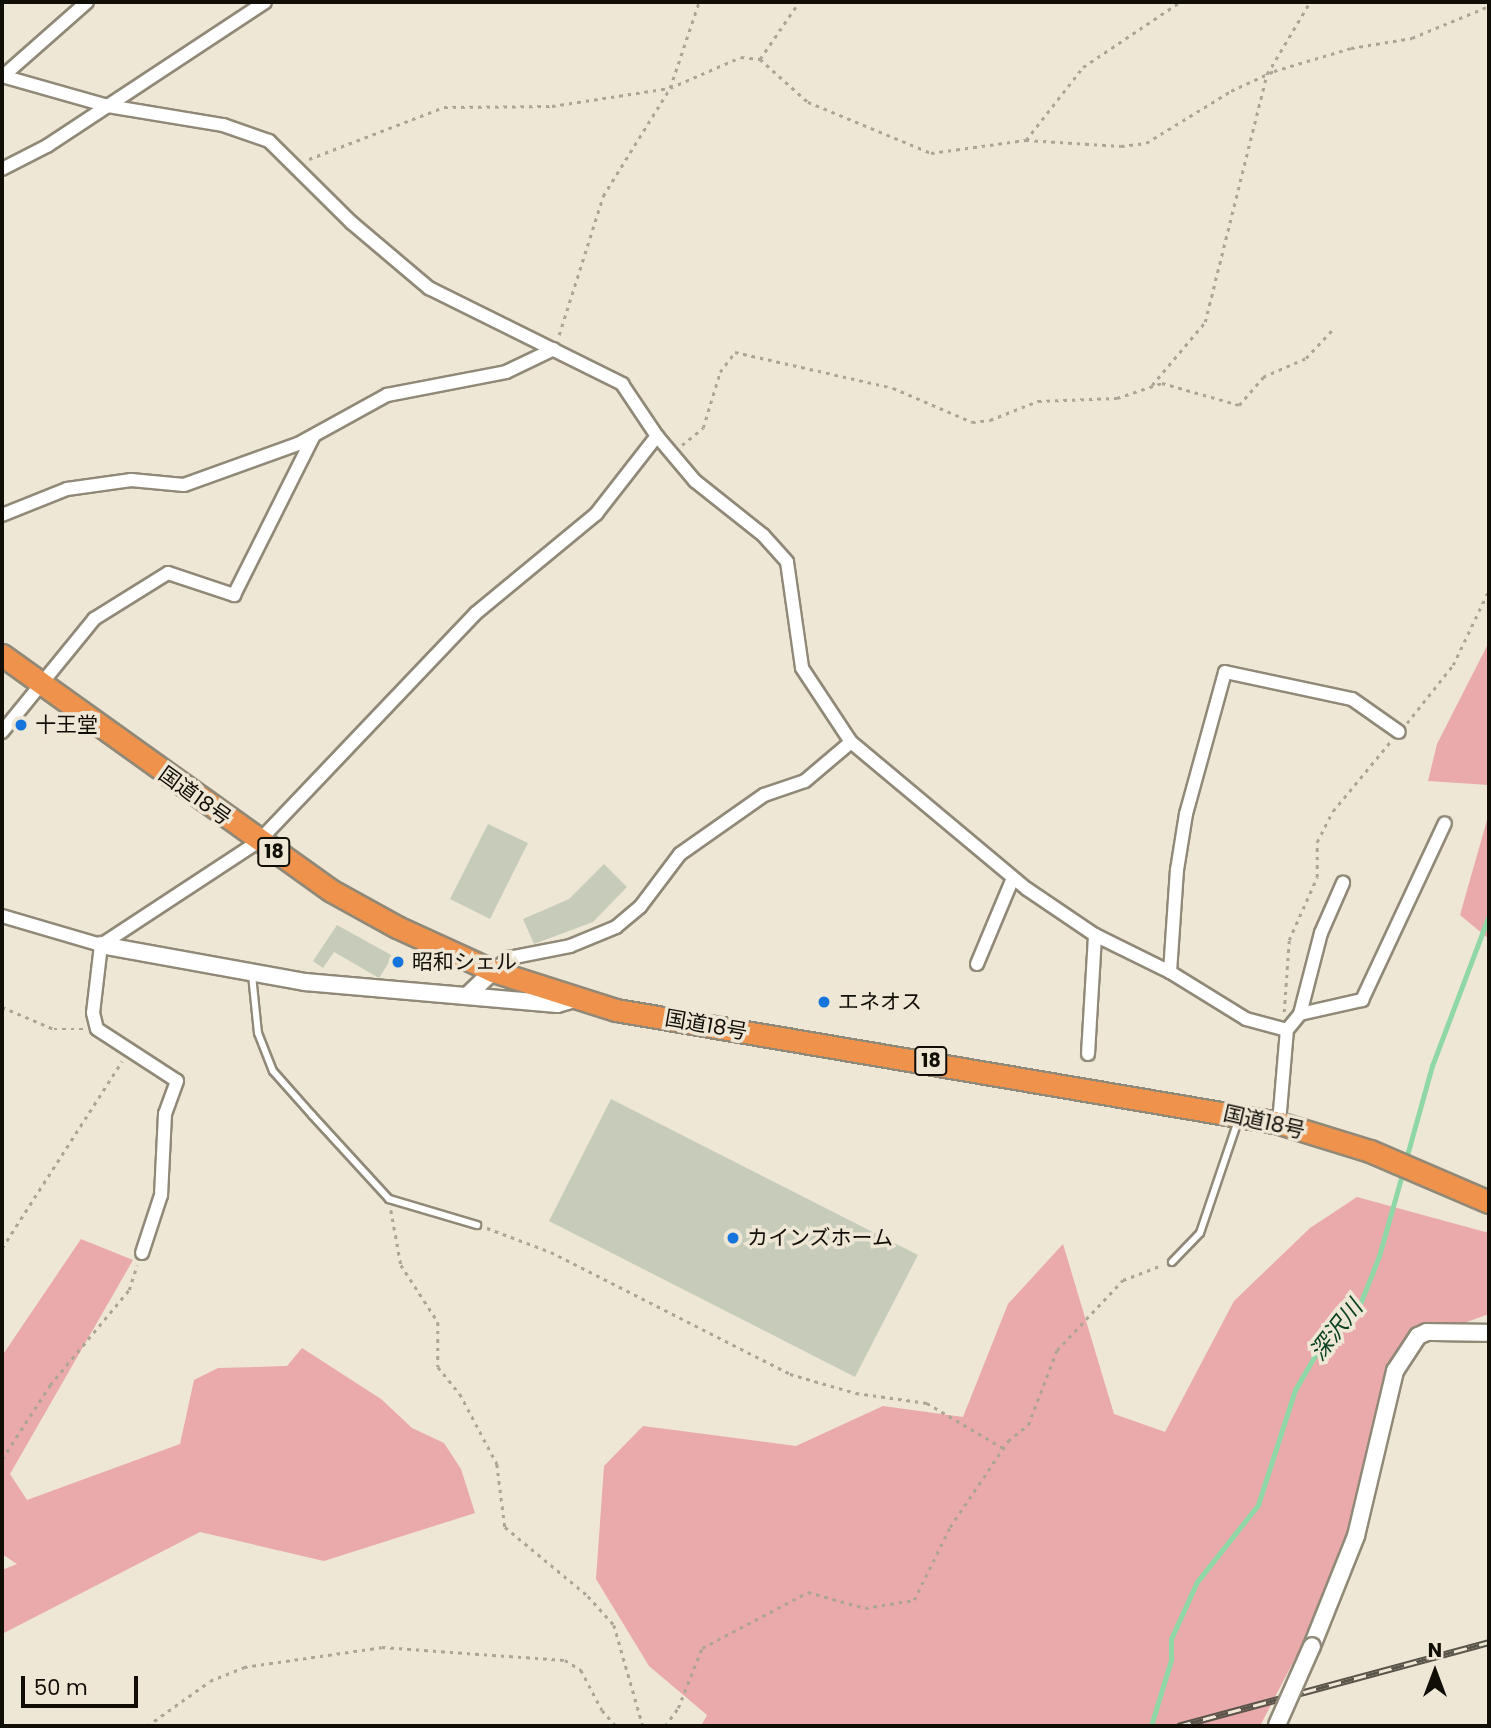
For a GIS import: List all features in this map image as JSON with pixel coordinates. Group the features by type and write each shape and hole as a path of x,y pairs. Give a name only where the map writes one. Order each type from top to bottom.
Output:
{"highway":[{"name":"国道18号","path":"2,655 258,842 363,909 494,971 574,999 628,1012 1284,1124 1454,1183 1486,1199"}],"street":[{"path":"2,76 87,2"},
{"path":"2,169 47,146 265,2"},
{"path":"2,76 107,106 223,125 269,141 352,223 429,288 622,384 657,436 695,481 763,536 788,562 802,668 851,742 1013,878 1095,935 1170,972 1245,1019 1287,1030"},
{"path":"2,515 67,489 131,480 184,485 314,436 387,395 506,372 554,349"},
{"path":"2,732 43,685 94,619 168,573 234,595 314,436"},
{"path":"101,944 258,842 476,613 596,514 657,436"},
{"path":"1170,972 1177,870 1186,814 1225,672 1352,699 1399,732"},
{"path":"467,996 509,958 570,946 616,927 640,906 680,853 764,795 805,781 851,742"},
{"path":"1300,1014 1362,1000 1445,823"},
{"path":"977,964 1013,878"},
{"path":"1284,1124 1287,1030 1300,1014 1321,933 1343,883"},
{"path":"2,916 101,944 252,975 557,1004 574,999"},
{"path":"1088,1054 1095,935"},
{"path":"101,944 93,1013 97,1029 127,1053 177,1081 165,1114 161,1195 142,1253"},
{"path":"1277,1726 1356,1536 1395,1371 1418,1336 1427,1332 1489,1333"}],"lane":[{"path":"252,975 258,1033 273,1071 389,1199 477,1225"},
{"path":"1172,1262 1200,1233 1240,1116"}],"path":[{"path":"554,349 603,196 670,88 699,2"},
{"path":"760,59 799,2"},
{"path":"1026,140 1083,67 1180,2"},
{"path":"1149,387 1205,322 1267,74 1310,2"},
{"path":"294,166 355,138 444,107 552,106 670,88 741,57 760,59 808,102 931,153 1026,140 1146,143 1267,74 1351,48 1412,38 1489,6"},
{"path":"672,454 703,428 720,372 734,352 893,388 972,422 1038,401 1116,398 1162,383 1239,405 1264,377 1306,358 1333,329"},
{"path":"1287,1030 1283,1006 1289,940 1317,877 1317,842 1333,811 1453,665 1489,590"},
{"path":"2,1007 54,1029 97,1029"},
{"path":"2,1248 127,1053"},
{"path":"389,1199 401,1265 438,1322 438,1367 460,1394 497,1464 505,1527 588,1596 614,1625 643,1726"},
{"path":"477,1225 551,1252 790,1374 856,1393 927,1404 1003,1448"},
{"path":"2,1460 50,1385 129,1290 142,1253"},
{"path":"665,1726 678,1709 702,1648 808,1592 864,1608 914,1600 950,1527 1003,1448 1028,1425 1057,1350 1124,1280 1172,1262"},
{"path":"147,1726 210,1681 244,1667 382,1647 565,1660 582,1670 602,1710 616,1726"}],"shaded area":[{"path":"1489,642 1489,785 1428,781 1437,744"},
{"path":"1489,813 1489,939 1460,915"},
{"path":"1357,1197 1489,1233 1489,1314 1464,1323 1425,1324 1413,1330 1387,1368 1348,1532 1301,1647 1260,1726 701,1726 707,1715 649,1666 596,1579 604,1466 643,1426 796,1446 883,1406 963,1417 1008,1304 1063,1244 1114,1414 1165,1432 1234,1301 1310,1228"},
{"path":"81,1239 133,1260 10,1474 27,1500 180,1444 194,1380 218,1368 287,1366 302,1348 381,1399 412,1428 444,1443 461,1469 475,1513 324,1561 200,1532 2,1634 2,1570 17,1564 2,1554 2,1356"}],"building":[{"path":"488,824 528,843 490,919 450,899"},
{"path":"604,864 627,887 593,922 534,944 523,919 569,899"},
{"path":"337,925 393,956 379,978 334,952 323,968 313,961"},
{"name":"カインズホーム","path":"611,1099 918,1255 855,1377 549,1221"}],"waterway":[{"name":"深沢川","path":"1406,1159 1432,1066 1489,915"},
{"name":"深沢川","path":"1151,1726 1171,1660 1171,1639 1197,1582 1258,1505 1295,1390 1320,1347 1359,1307 1379,1256 1403,1171"}],"railway":[{"path":"1178,1726 1489,1642"}],"place":[{"name":"十王堂","path":"21,725"},
{"name":"昭和シェル","path":"398,962"},
{"name":"エネオス","path":"824,1002"},
{"name":"カインズホーム","path":"733,1238"}]}
